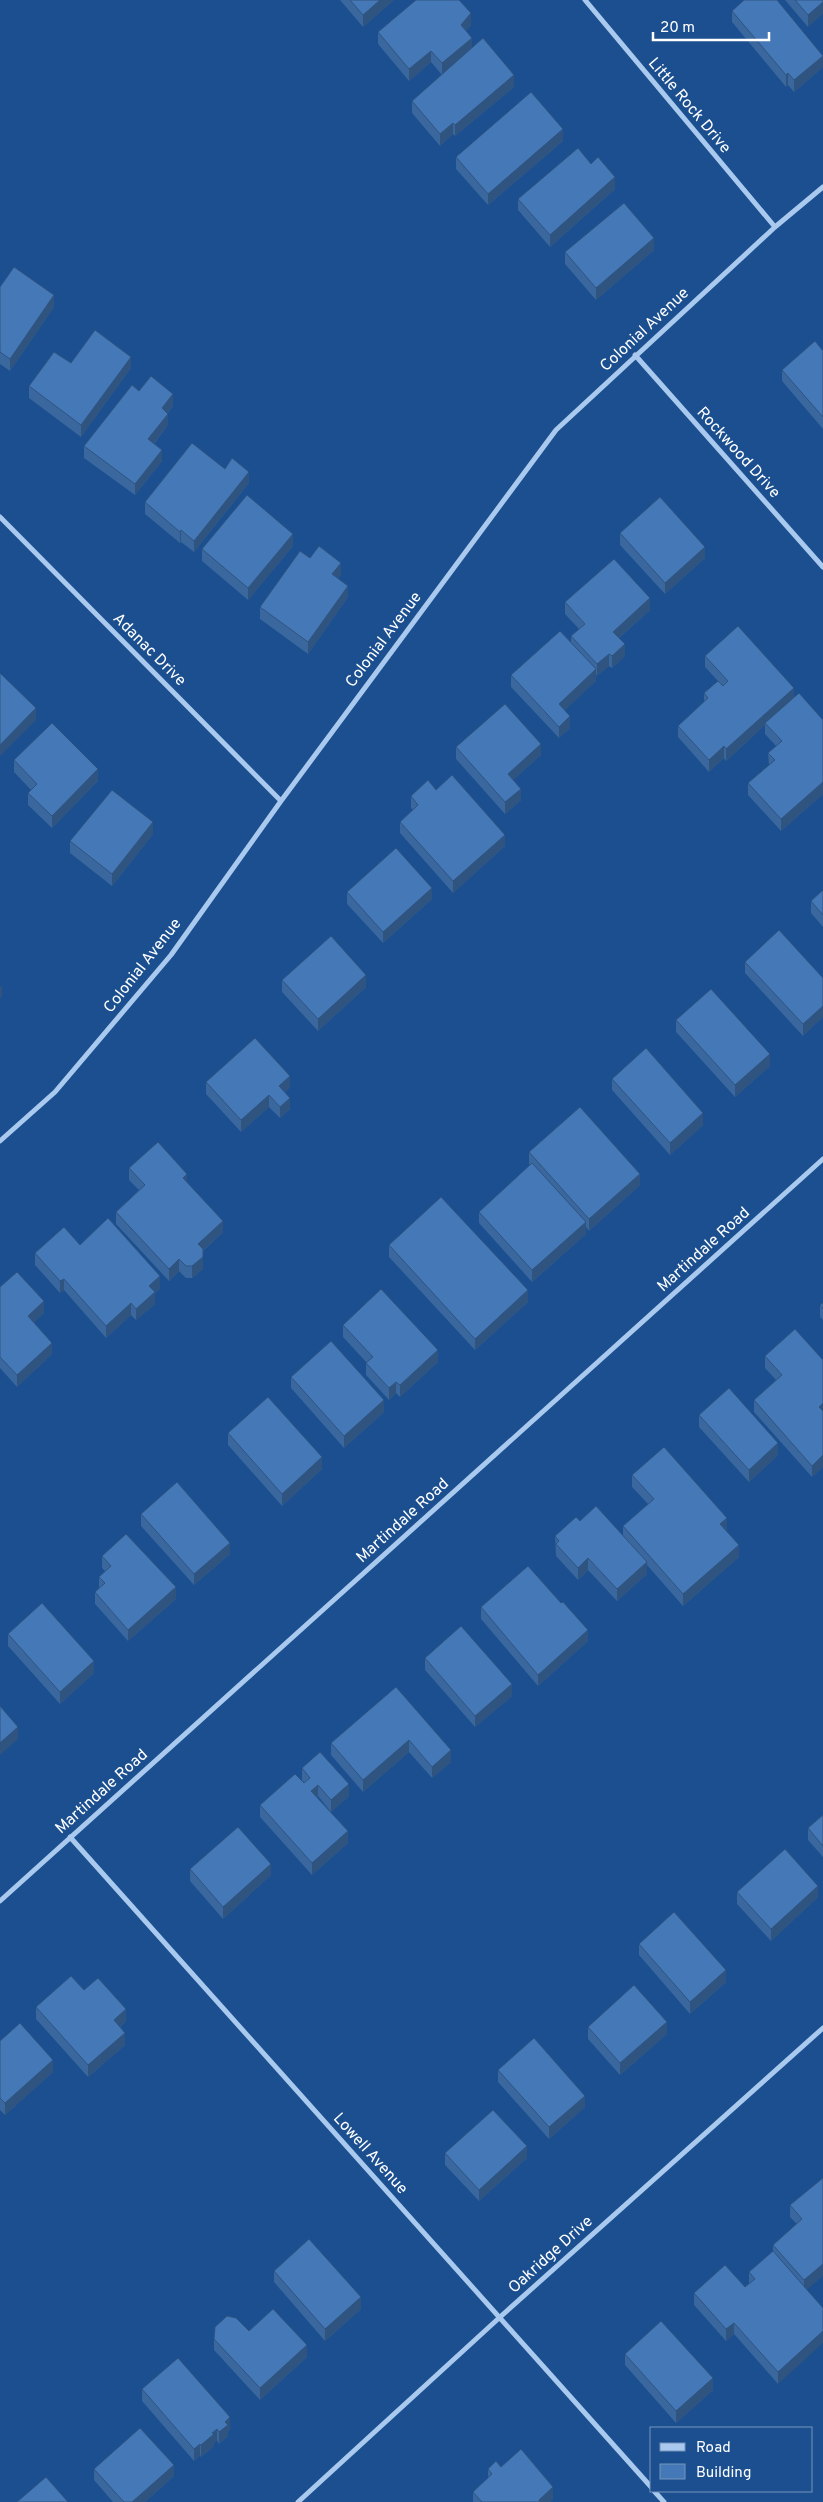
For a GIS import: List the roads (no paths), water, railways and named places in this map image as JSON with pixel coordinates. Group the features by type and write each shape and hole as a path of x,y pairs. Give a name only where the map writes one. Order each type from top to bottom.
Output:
{"street":[{"name":"Little Rock Drive","path":"585,0 775,227"},
{"name":"Colonial Avenue","path":"0,1140 54,1092 165,962 280,801 556,430 775,227 823,187"},
{"name":"Rockwood Drive","path":"635,355 823,567"},
{"name":"Adanac Drive","path":"0,517 280,801"},
{"name":"Martindale Road","path":"0,1901 823,1159"},
{"name":"Lowell Avenue","path":"70,1837 650,2486"},
{"name":"Oakridge Drive","path":"298,2502 499,2318 823,2028"},
{"path":"655,2492 664,2502"}]}
